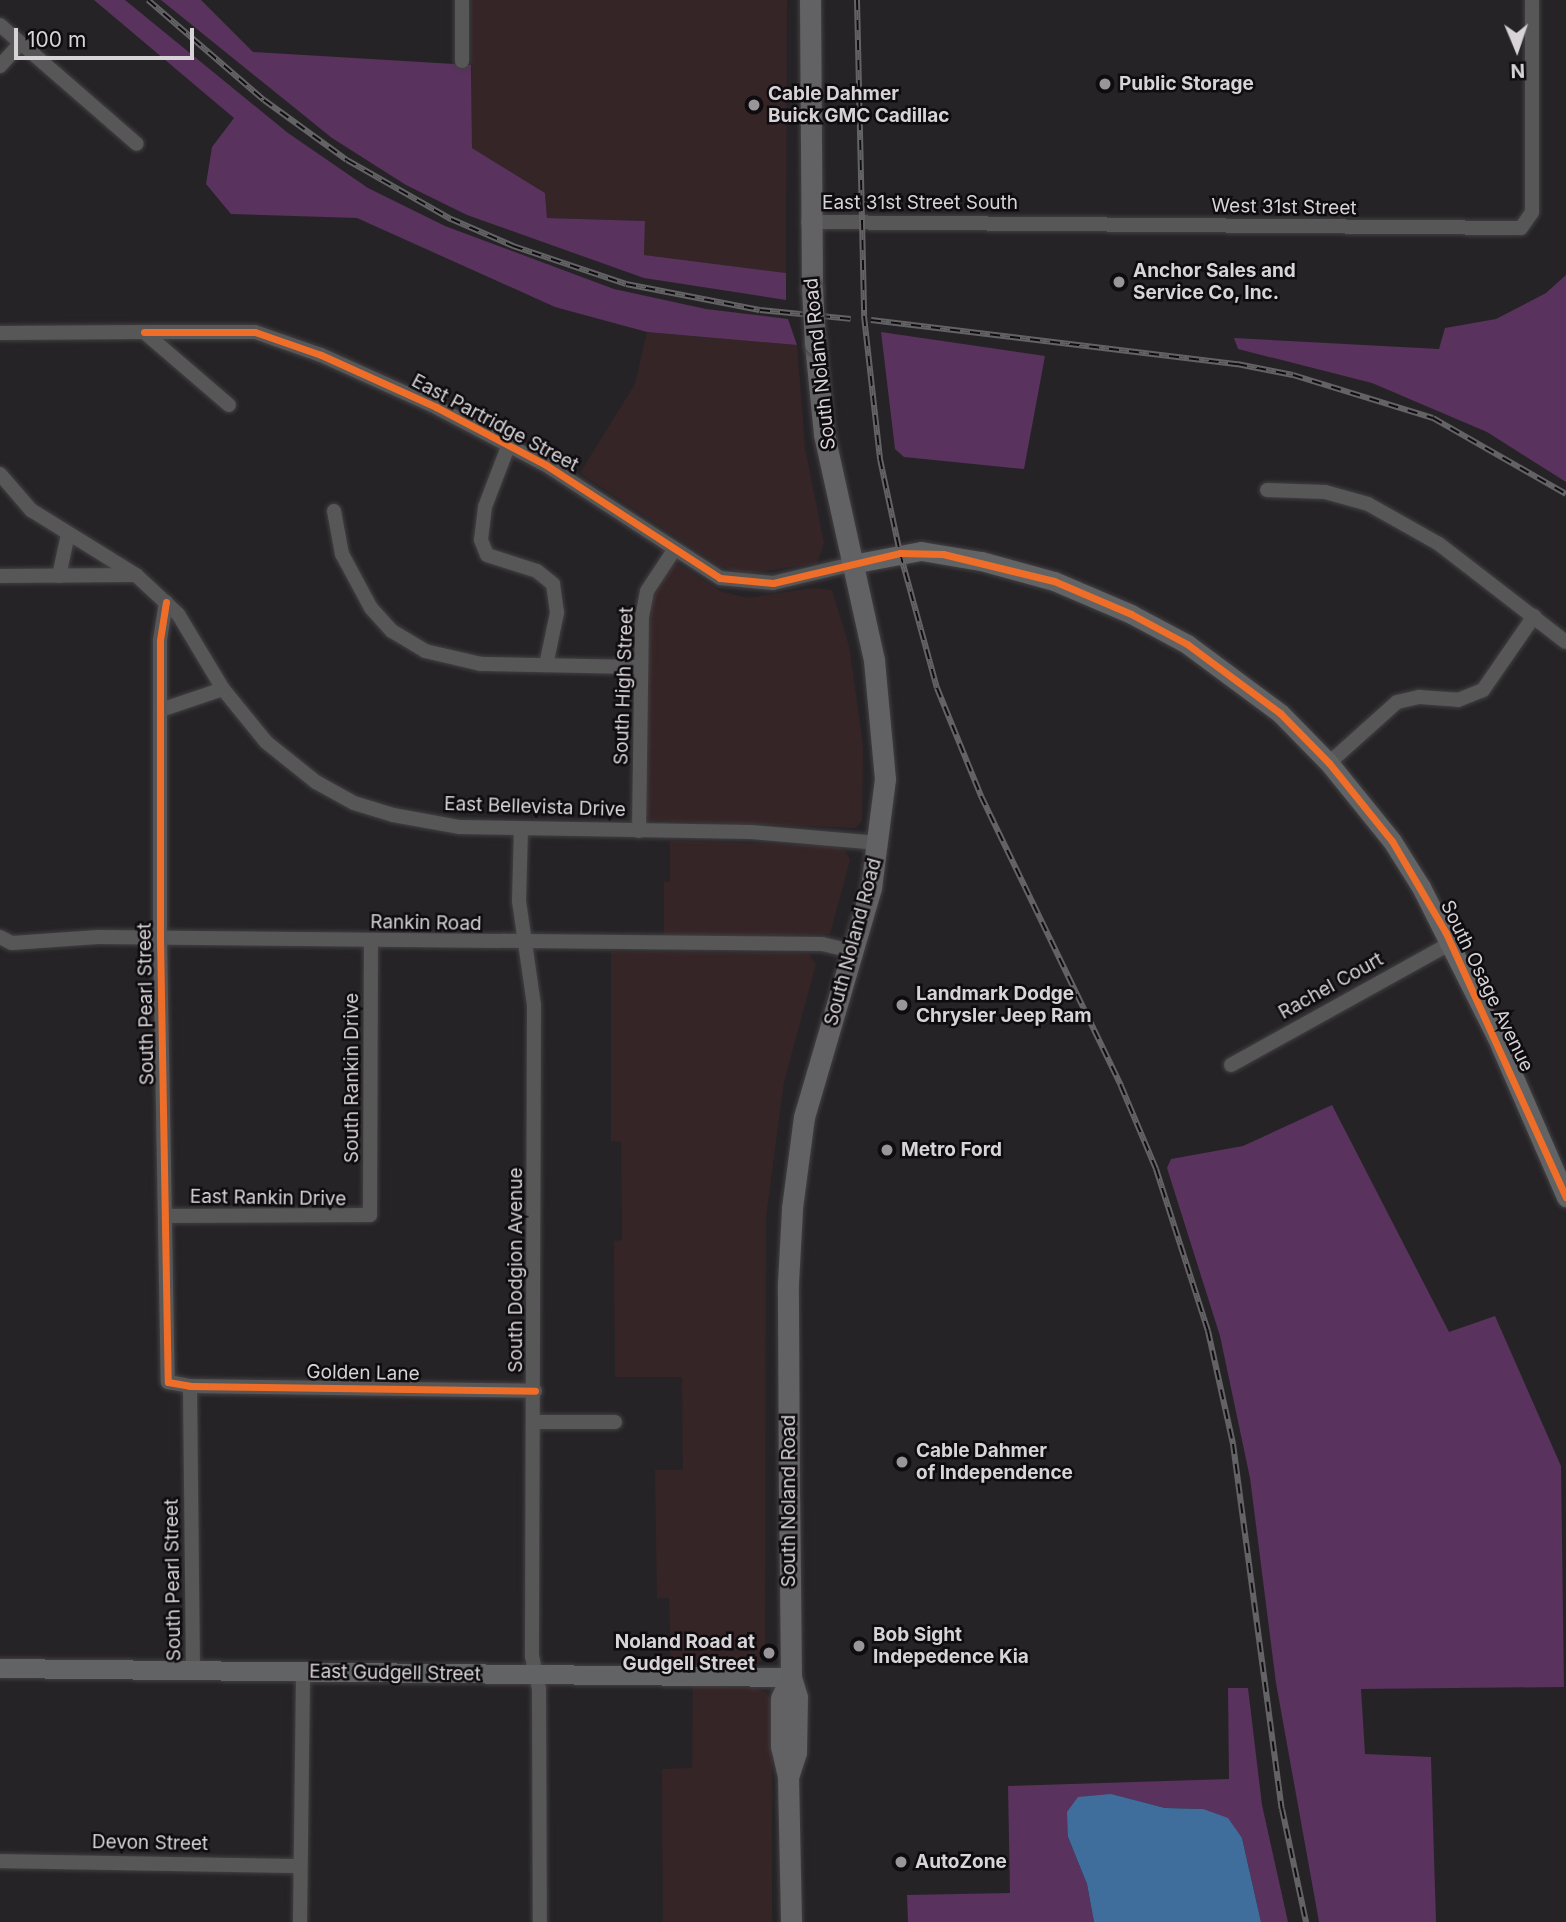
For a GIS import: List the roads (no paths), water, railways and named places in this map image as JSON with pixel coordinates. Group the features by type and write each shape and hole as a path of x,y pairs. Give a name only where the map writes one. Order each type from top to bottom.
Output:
{"main road":[{"name":"South Noland Road","path":"791,1922 788,1777 781,1746 781,1698 791,1677 788,1283 792,1208 804,1117 852,951 879,843 885,779 882,714 824,435 815,344 808,222 810,0"}],"street":[{"path":"462,0 462,61"},
{"name":"West 31st Street","path":"1031,223 1507,232 1521,228 1530,216 1532,0"},
{"path":"0,25 137,144"},
{"path":"0,66 21,43"},
{"name":"East 31st Street South","path":"808,222 1031,223"},
{"name":"East Partridge Street","path":"0,333 226,329 294,344 436,407 509,444 618,509 674,550 720,578 747,583 773,583 852,564"},
{"path":"144,332 229,405"},
{"path":"509,444 485,507 481,540 487,555 537,571 552,584 557,612 547,665"},
{"path":"0,474 31,510 136,575"},
{"path":"1267,489 1325,492 1368,504 1439,544 1566,642"},
{"path":"334,512 342,554 371,608 392,631 447,659 640,667"},
{"path":"59,576 68,534"},
{"name":"South High Street","path":"639,831 640,667 647,591 674,550"},
{"name":"South Osage Avenue","path":"852,564 922,551 981,561 1054,581 1131,614 1230,672 1280,713 1329,763 1392,841 1451,943 1566,1197"},
{"path":"0,576 136,575"},
{"name":"East Bellevista Drive","path":"136,575 166,602 223,689 281,755 316,782 354,803 460,827 751,832 879,843"},
{"name":"South Pearl Street","path":"166,602 160,641 160,938 166,1377 173,1386 190,1386 193,1670"},
{"path":"1329,763 1398,702 1419,697 1458,700 1483,690 1534,617"},
{"path":"161,710 223,689"},
{"name":"South Dodgion Avenue","path":"521,830 519,901 534,1005 536,1422 532,1656 536,1676 540,1922"},
{"name":"Rankin Road","path":"1,941 160,938 822,944 852,951"},
{"name":"South Rankin Drive","path":"370,942 370,1215"},
{"name":"Rachel Court","path":"1231,1065 1451,943"},
{"name":"East Rankin Drive","path":"164,1216 370,1215"},
{"name":"Golden Lane","path":"190,1386 536,1391"},
{"path":"536,1422 615,1422"},
{"name":"East Gudgell Street","path":"0,1668 791,1677"},
{"path":"300,1922 303,1672"},
{"name":"Devon Street","path":"0,1861 300,1866"}],"water":[{"path":"1111,1794 1165,1808 1203,1809 1228,1818 1242,1838 1261,1922 1094,1922 1087,1884 1068,1837 1067,1812 1078,1797"}],"railway":[{"path":"148,0 264,100 347,160 451,219 513,246 626,284 760,310 851,319"},
{"path":"857,0 864,316 880,459 900,553 937,688 981,796 1121,1086 1156,1169 1208,1331 1233,1444 1282,1809 1306,1922"},
{"path":"871,320 1237,364 1293,375 1433,418 1566,494"}],"place":[{"name":"Public Storage","path":"1105,84"},
{"name":"Cable Dahmer Buick GMC Cadillac","path":"754,105"},
{"name":"Anchor Sales and Service Co, Inc.","path":"1119,282"},
{"name":"Landmark Dodge Chrysler Jeep Ram","path":"902,1005"},
{"name":"Metro Ford","path":"887,1150"},
{"name":"Cable Dahmer of Independence","path":"902,1462"},
{"name":"Bob Sight Indepedence Kia","path":"859,1646"},
{"name":"Noland Road at Gudgell Street","path":"769,1653"},
{"name":"AutoZone","path":"901,1862"}]}
